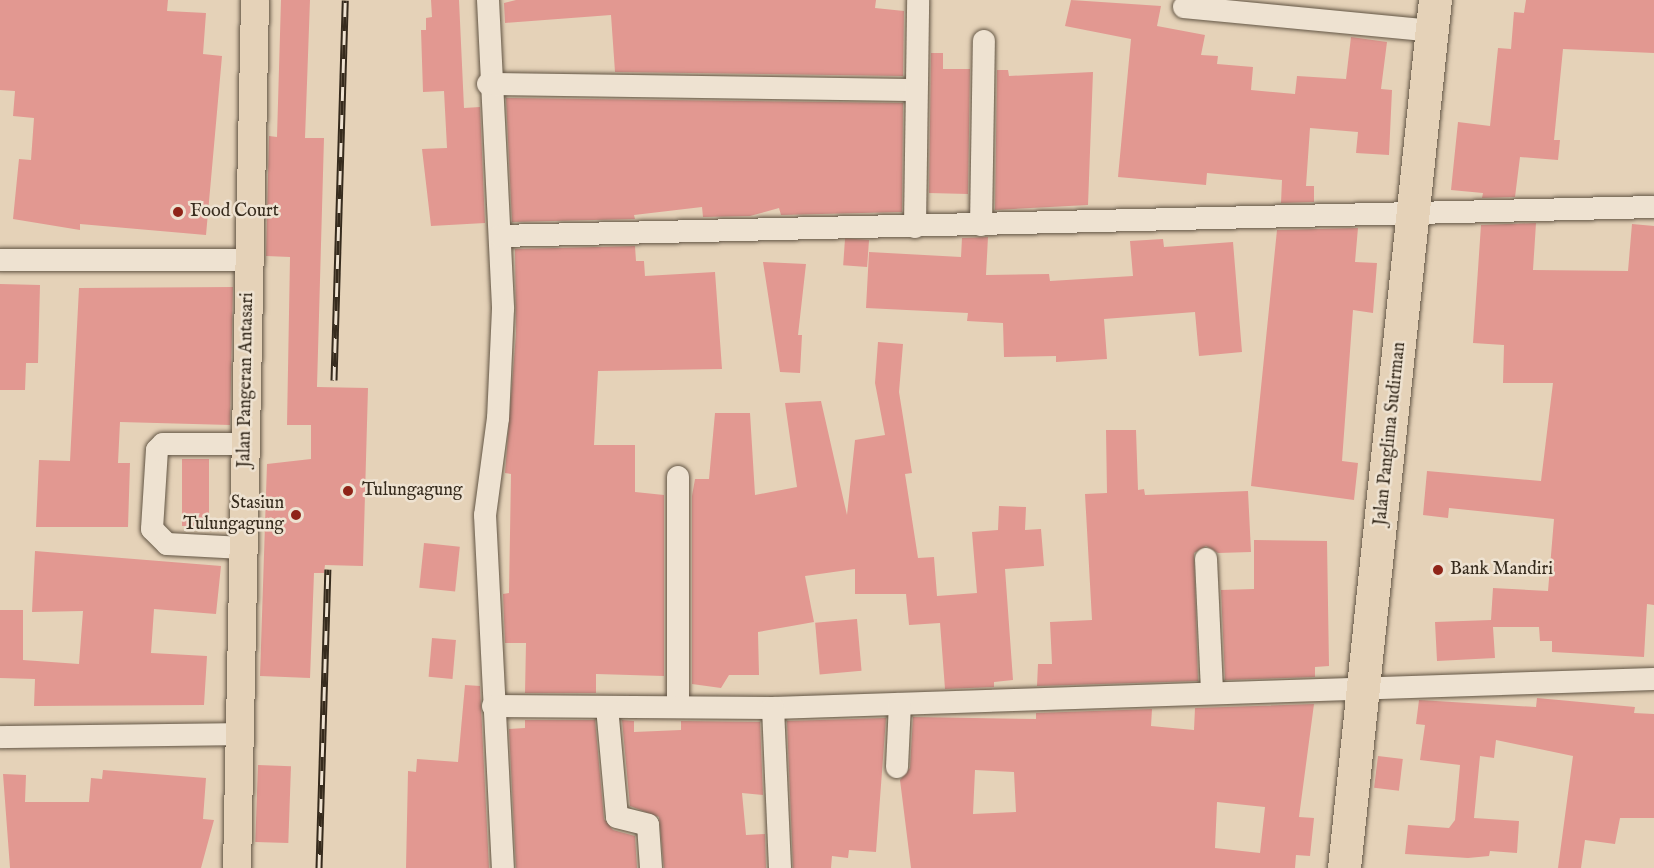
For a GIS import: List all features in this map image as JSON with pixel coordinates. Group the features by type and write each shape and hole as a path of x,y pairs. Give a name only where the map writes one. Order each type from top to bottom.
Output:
{"highway":[{"name":"Jalan Panglima Sudirman","path":"1344,868 1434,16"}],"main road":[{"name":"Jalan Pangeran Antasari","path":"237,868 237,734 246,444 255,0"}],"street":[{"path":"488,0 488,84 500,236 498,418 485,515 503,868"},
{"path":"915,227 918,0"},
{"path":"1184,7 1434,16"},
{"path":"981,225 984,41"},
{"path":"488,84 916,90"},
{"path":"500,236 1654,207"},
{"path":"0,260 249,260"},
{"path":"243,548 166,544 152,528 157,450 163,444 246,444"},
{"path":"678,477 678,707"},
{"path":"1206,559 1212,693"},
{"path":"493,706 772,708 1212,693 1363,692 1654,679"},
{"path":"897,767 900,704"},
{"path":"607,707 617,817 648,825 651,868"},
{"path":"772,708 780,868"},
{"path":"0,737 237,734"}],"building":[{"path":"0,0 168,0 167,11 206,13 203,54 222,56 206,235 80,224 80,230 13,219 19,159 31,160 34,118 13,116 15,91 0,90"},
{"path":"281,0 310,0 305,138 324,138 317,387 368,388 363,566 325,565 324,573 314,573 310,678 260,676 267,464 311,459 311,425 287,425 290,257 266,256 269,136 277,137"},
{"path":"431,0 459,0 464,108 480,107 485,223 431,226 422,149 447,148 444,91 423,92 421,30 426,30 426,18 432,17"},
{"path":"516,0 876,0 875,8 904,11 903,76 615,72 611,15 505,23 504,3"},
{"path":"1071,0 1161,6 1157,26 1205,35 1201,55 1218,56 1217,64 1253,67 1251,90 1295,94 1297,76 1346,79 1351,37 1387,42 1381,89 1392,90 1389,155 1356,153 1358,132 1310,128 1306,186 1314,186 1314,202 1281,203 1282,180 1207,173 1206,185 1118,177 1131,39 1065,26"},
{"path":"1526,0 1654,0 1654,53 1563,49 1554,140 1560,140 1558,160 1520,157 1515,197 1482,198 1483,193 1451,190 1458,122 1490,126 1498,48 1511,49 1514,12 1524,13"},
{"path":"931,53 943,53 943,69 970,69 968,194 929,193"},
{"path":"997,70 1008,70 1009,76 1093,72 1088,205 995,210"},
{"path":"506,98 903,103 902,212 781,215 779,208 750,216 703,217 702,207 634,215 635,219 512,222"},
{"path":"1536,223 1533,270 1628,271 1632,224 1654,226 1654,605 1647,604 1644,657 1552,652 1552,641 1540,641 1539,627 1493,627 1495,658 1437,661 1435,622 1491,620 1493,588 1548,591 1554,519 1449,508 1448,518 1423,515 1427,471 1541,481 1553,383 1503,383 1504,345 1473,343 1481,225"},
{"path":"1358,228 1355,262 1377,263 1373,313 1353,310 1342,461 1358,463 1354,500 1251,486 1277,230"},
{"path":"988,237 986,275 1049,274 1050,281 1133,276 1130,241 1163,239 1164,247 1233,242 1242,352 1199,356 1195,312 1104,319 1107,359 1056,362 1056,356 1004,357 1003,323 967,321 968,313 866,308 869,252 961,257 962,238"},
{"path":"845,238 869,240 867,267 843,265"},
{"path":"635,246 636,261 644,261 645,276 715,272 722,369 598,371 594,445 635,445 635,492 664,495 664,676 596,674 596,693 525,693 526,643 505,643 503,594 509,593 511,474 505,473 516,334 515,249"},
{"path":"763,262 806,264 798,335 802,335 800,373 780,372"},
{"path":"0,284 40,285 38,363 26,363 25,390 0,390"},
{"path":"233,287 230,425 120,422 118,463 130,463 128,527 36,527 39,460 70,461 79,288"},
{"path":"878,342 903,344 899,392 912,473 905,474 918,558 934,557 937,596 977,593 972,532 998,530 999,506 1026,507 1025,530 1041,529 1044,566 1005,569 1013,680 994,682 994,687 945,689 940,623 909,625 906,594 855,594 855,569 805,576 814,622 758,632 759,675 729,675 721,688 692,684 692,496 695,479 709,479 715,413 750,413 755,495 797,487 785,403 821,401 847,515 855,440 885,435 875,383"},
{"path":"1106,430 1136,430 1138,490 1144,489 1145,495 1248,491 1251,552 1218,553 1206,546 1194,553 1198,681 1037,686 1038,664 1052,664 1050,622 1092,620 1085,494 1107,493"},
{"path":"182,459 209,459 209,526 182,526"},
{"path":"1254,540 1327,541 1329,666 1315,667 1315,677 1225,680 1221,590 1254,589"},
{"path":"424,543 460,547 455,592 419,588"},
{"path":"35,551 221,566 216,614 154,609 151,653 207,656 204,705 34,706 35,679 0,678 0,610 23,610 23,660 79,664 83,611 32,612"},
{"path":"857,619 862,671 820,674 815,623"},
{"path":"432,638 456,640 453,679 429,677"},
{"path":"465,685 480,686 489,868 406,868 408,771 416,772 417,759 458,762"},
{"path":"1537,698 1635,707 1634,713 1654,714 1654,818 1620,818 1615,844 1585,840 1581,868 1558,868 1573,756 1496,740 1494,758 1480,756 1474,818 1519,821 1517,853 1490,851 1489,856 1468,858 1405,854 1408,825 1449,828 1455,820 1460,765 1420,760 1425,725 1416,724 1419,700 1536,707"},
{"path":"1314,704 1299,817 1314,818 1310,856 1296,855 1295,868 911,868 900,780 910,768 913,717 1036,719 1036,713 1152,709 1151,726 1194,730 1195,708","holes":["975,770 1014,772 1016,812 973,814","1217,802 1265,807 1260,853 1215,848"]},
{"path":"886,718 876,852 849,850 848,858 832,856 831,868 793,868 787,721"},
{"path":"525,720 595,720 604,819 613,830 635,836 637,868 516,868 509,729 525,728"},
{"path":"622,720 634,721 634,732 681,730 681,721 760,722 763,795 742,793 746,835 765,834 766,868 664,868 659,817 630,806"},
{"path":"1378,756 1403,759 1399,791 1374,788"},
{"path":"258,765 291,766 288,843 255,842"},
{"path":"103,770 206,778 203,819 214,820 201,868 10,868 3,774 26,775 25,802 89,802 91,778 102,779"}],"railway":[{"path":"334,380 345,0"},
{"path":"319,868 328,569"}],"place":[{"name":"Food Court","path":"178,212"},
{"name":"Tulungagung","path":"348,491"},
{"name":"Stasiun Tulungagung","path":"296,515"},
{"name":"Bank Mandiri","path":"1438,570"}]}
